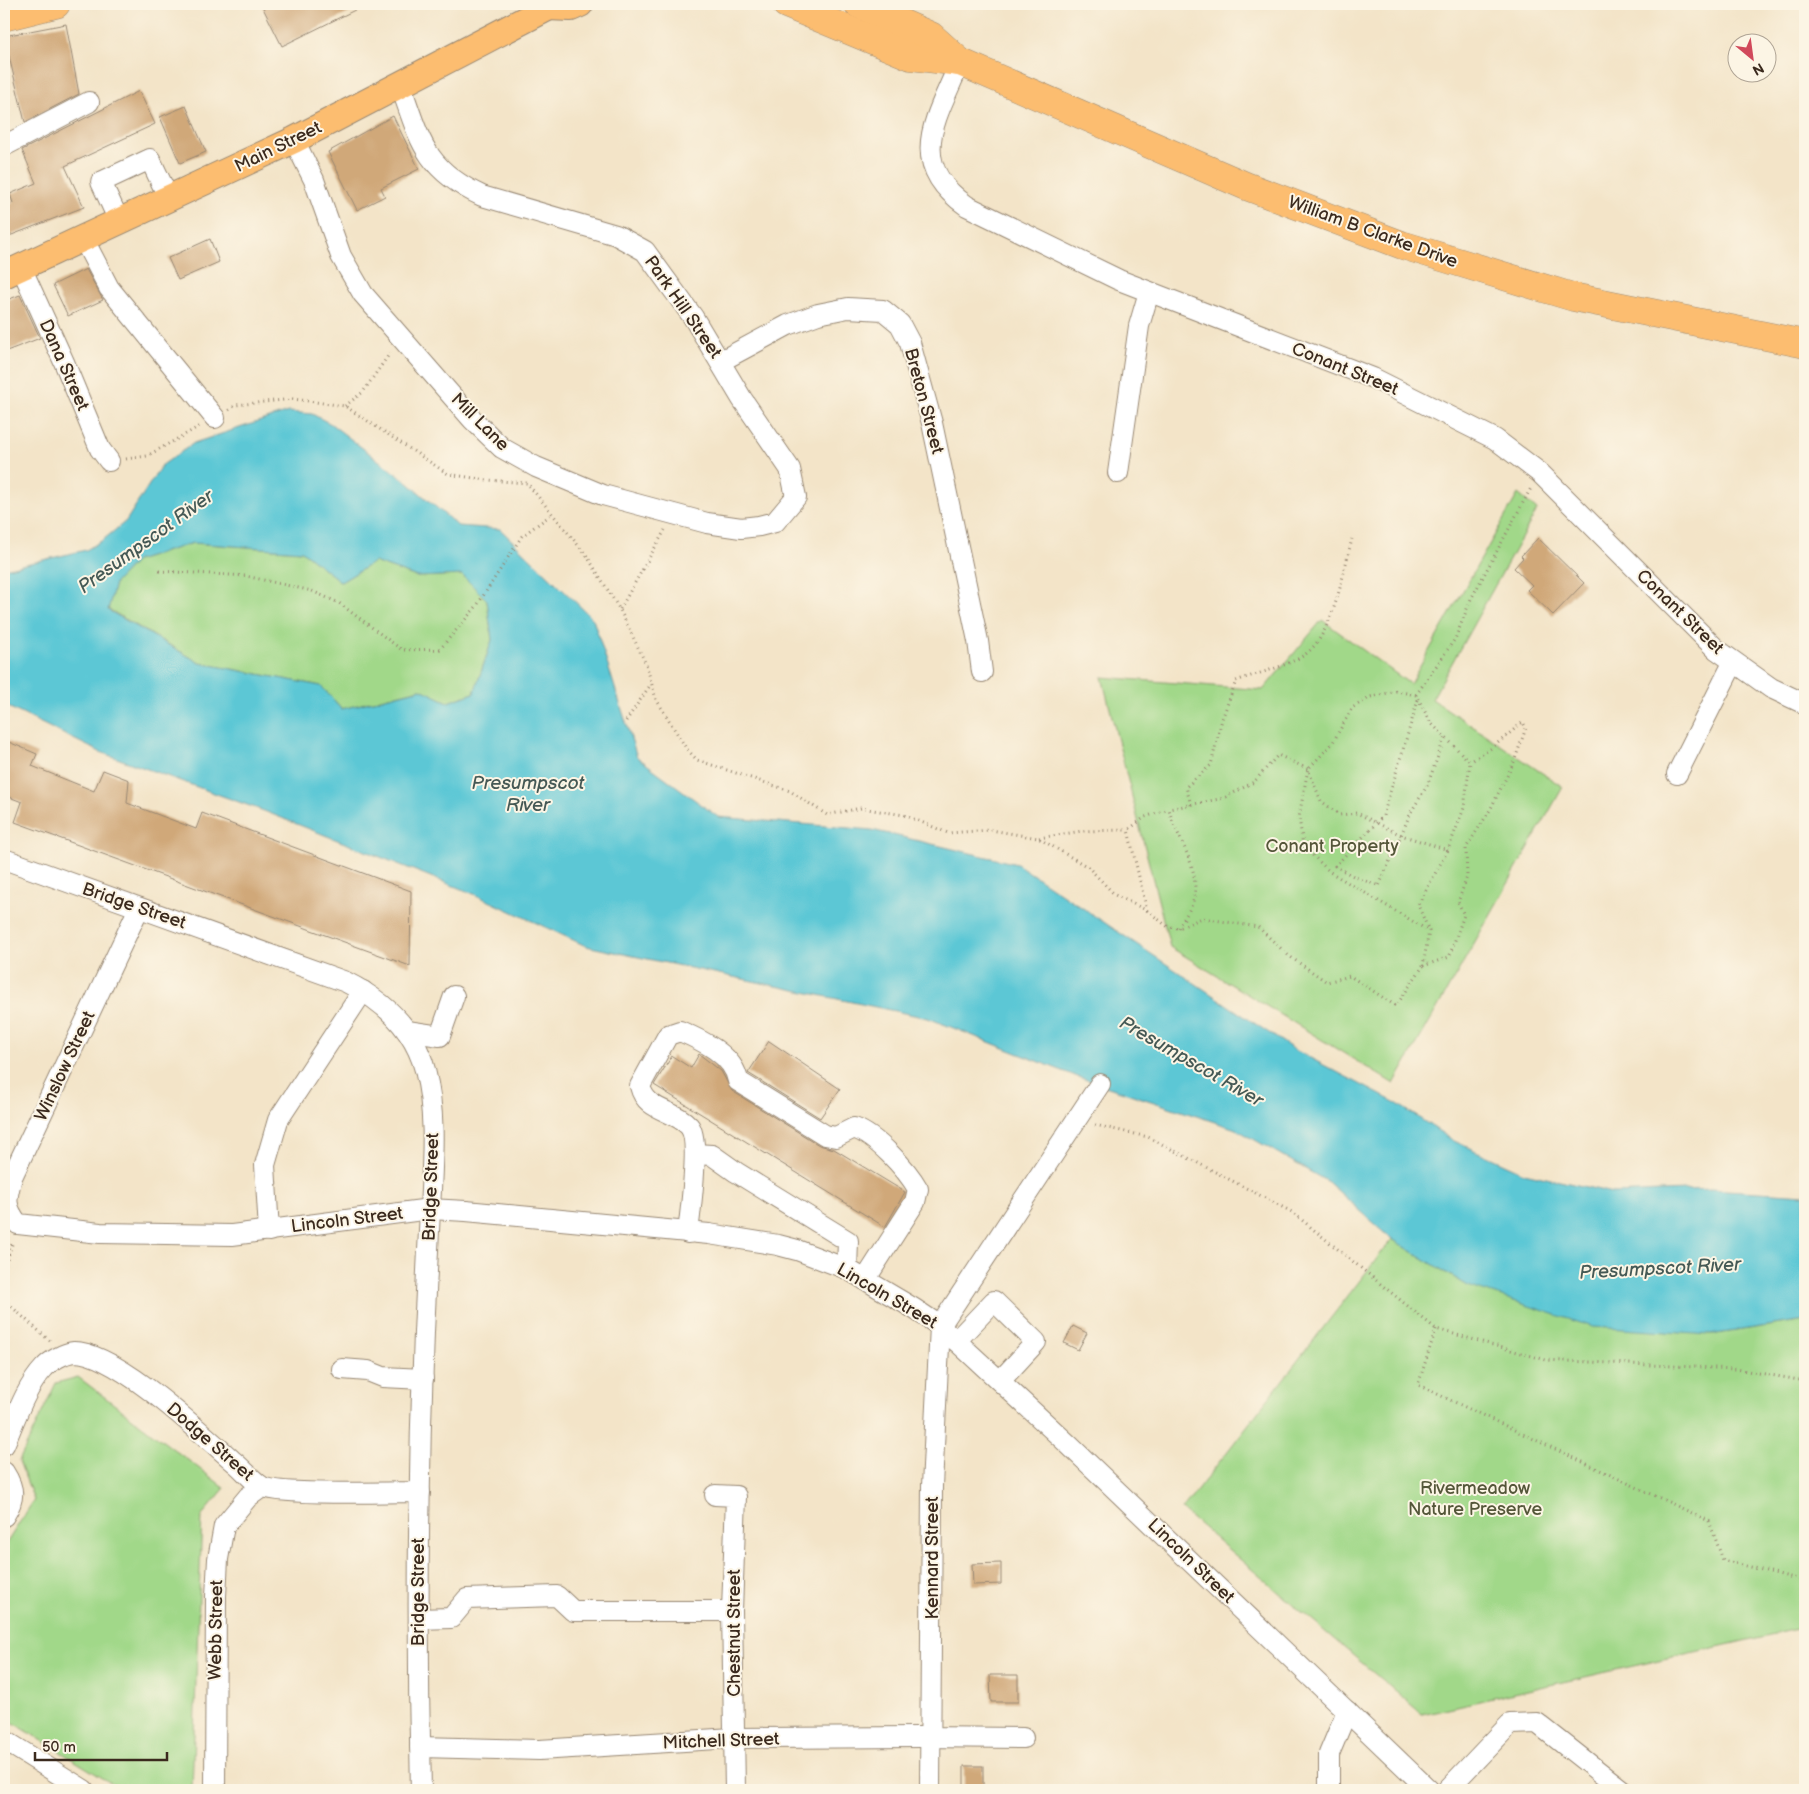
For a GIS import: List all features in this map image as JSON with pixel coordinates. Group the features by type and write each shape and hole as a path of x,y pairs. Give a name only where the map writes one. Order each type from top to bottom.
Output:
{"highway":[{"path":"4,16 56,4"},
{"path":"786,4 911,56 960,62"},
{"path":"858,4 932,36 960,62"},
{"name":"William B Clarke Drive","path":"960,62 1246,186 1402,245 1573,296 1805,344"}],"main road":[{"path":"550,5 571,8 580,4"},
{"name":"Main Street","path":"12,271 84,240 294,140 550,5"}],"street":[{"name":"Conant Street","path":"960,62 929,140 930,159 938,178 950,195 982,214 1149,292 1373,378 1495,439 1540,472 1700,634 1733,663 1771,688 1805,704"},
{"name":"Park Hill Street","path":"400,84 422,146 449,177 465,188 482,196 616,234 645,251 693,317 742,399 790,469 796,497 788,507"},
{"path":"4,146 89,102"},
{"name":"Mill Lane","path":"294,140 314,180 341,256 362,294 472,418 502,448 536,467 603,495 674,515 741,528 775,522 788,507"},
{"path":"120,223 101,182 150,159 169,199"},
{"path":"84,240 109,288 214,418"},
{"name":"Dana Street","path":"12,271 100,448 110,461"},
{"path":"1118,473 1138,333 1149,292"},
{"name":"Breton Street","path":"721,361 788,325 818,314 848,308 882,310 900,324 910,343 932,423 978,641 982,672"},
{"path":"1677,774 1733,663"},
{"name":"Bridge Street","path":"4,859 312,969 363,990 394,1014 418,1050 425,1070 432,1110 434,1146 423,1379 420,1492 420,1790"},
{"name":"Winslow Street","path":"18,1224 7,1210 7,1193 12,1177 139,908"},
{"path":"269,1231 266,1165 278,1120 363,990"},
{"path":"407,1031 440,1036 454,996"},
{"path":"688,1233 695,1154 693,1134 689,1126 646,1101 640,1086 668,1035 680,1031 712,1045 736,1073 738,1080 825,1136 836,1137 854,1128 865,1132 910,1175 918,1189 915,1202 865,1280"},
{"path":"940,1326 1100,1084"},
{"path":"695,1154 712,1155 736,1172 848,1241 846,1269"},
{"name":"Lincoln Street","path":"18,1224 100,1233 232,1235 430,1210 499,1214 688,1233 778,1245 797,1250 846,1269 940,1326 1429,1790"},
{"path":"956,1341 994,1301 1036,1342 1000,1381"},
{"name":"Kennard Street","path":"930,1790 932,1486 940,1326"},
{"path":"4,1445 35,1379 45,1366 66,1355"},
{"name":"Dodge Street","path":"66,1355 90,1356 106,1362 153,1394 262,1487 296,1492 420,1492"},
{"path":"342,1369 368,1371 383,1377 423,1379"},
{"path":"4,1472 12,1483 14,1493 11,1504 4,1516"},
{"name":"Webb Street","path":"215,1790 216,1596 218,1559 224,1526 248,1497 262,1487"},
{"name":"Chestnut Street","path":"715,1495 736,1496 732,1611 735,1790"},
{"path":"419,1619 451,1618 467,1599 557,1596 573,1611 732,1611"},
{"path":"1330,1790 1329,1754 1346,1711"},
{"path":"1446,1790 1510,1724 1537,1723 1622,1790"},
{"name":"Mitchell Street","path":"420,1747 539,1750 734,1738 1024,1738"},
{"path":"4,1740 84,1790"}],"path":[{"path":"344,406 363,392 400,338"},
{"path":"110,461 146,456 236,405 293,399 344,406 448,474 527,483 587,556 620,610 646,664 656,699 686,748 697,760 790,791 827,815 861,808 904,815 948,833 991,830 1038,838 1082,831 1128,830 1145,817 1169,809 1224,798 1254,782 1278,755 1308,769 1321,801 1340,815 1357,813 1401,835 1448,850"},
{"path":"1445,736 1427,786 1411,812 1379,886 1355,877 1335,866 1383,816 1417,697 1455,639 1471,599 1540,472"},
{"path":"159,571 246,576 312,591 338,603 402,650 440,649 476,607 522,536 552,514"},
{"path":"620,610 674,515"},
{"path":"1191,804 1186,788 1211,765 1222,719 1236,681 1302,657 1317,642 1333,609 1352,539"},
{"path":"626,722 652,683"},
{"path":"1429,931 1330,872 1303,846 1299,817 1308,769 1332,744 1352,708 1371,697 1397,691 1417,697 1431,722 1470,762"},
{"path":"1038,838 1088,867 1115,895 1148,912 1168,927 1180,928 1202,918 1258,927 1288,956 1327,982 1350,976 1396,1006 1423,966 1429,931 1418,905 1448,850 1464,808 1470,762 1493,747 1523,722 1526,728 1514,762 1490,810 1466,848 1467,877 1458,902 1464,915 1450,957 1423,966"},
{"path":"1169,809 1173,827 1193,868 1194,898 1180,928"},
{"path":"1128,830 1148,912"},
{"path":"1076,1120 1148,1137 1292,1212 1436,1329 1546,1360 1736,1369 1805,1380"},
{"path":"4,1269 18,1224"},
{"path":"4,1300 66,1355"},
{"path":"1436,1329 1418,1385 1709,1521 1723,1560 1805,1581"}],"green space":[{"name":"Conant Property","path":"1518,494 1537,510 1432,699 1563,787 1394,1084 1170,947 1102,677 1263,690 1322,620 1410,684"},
{"path":"193,543 302,551 341,582 374,562 417,577 462,575 487,600 492,640 474,693 448,702 420,689 342,709 321,686 200,663 108,609 115,583 136,561"},
{"name":"Rivermeadow Nature Preserve","path":"1392,1239 1468,1286 1710,1335 1805,1320 1805,1627 1422,1714 1182,1510"},
{"path":"78,1377 225,1488 202,1515 192,1790 122,1790 4,1717 4,1547 34,1500 19,1461 56,1383"}],"water":[{"name":"Presumpscot River","path":"288,412 312,414 331,424 407,482 458,526 500,529 593,619 637,757 718,817 872,830 1017,864 1293,1049 1396,1103 1454,1141 1524,1173 1613,1193 1711,1189 1805,1195 1805,1320 1710,1335 1593,1327 1468,1286 1392,1239 1328,1182 1236,1129 1078,1077 928,1018 586,946 474,894 264,811 100,752 4,705 4,569 86,550 103,540 126,521 161,466 194,443","holes":["193,543 302,551 341,582 374,562 417,577 462,575 487,600 492,640 474,693 448,702 421,689 342,709 321,686 200,663 108,610 115,583 136,561"]}],"building":[{"path":"261,4 367,4 282,46"},
{"path":"66,24 79,94 25,122 4,36"},
{"path":"139,91 155,124 65,166 84,207 4,238 4,207 13,203 10,194 36,183 22,150"},
{"path":"186,106 206,152 180,163 160,117"},
{"path":"393,116 419,169 381,188 385,196 357,210 328,152"},
{"path":"210,239 219,262 178,280 168,258"},
{"path":"86,269 103,300 68,316 53,285"},
{"path":"20,295 40,338 4,352 4,301"},
{"path":"1538,538 1584,583 1553,615 1527,590 1532,585 1514,568 1523,558 1521,556"},
{"path":"4,740 37,754 32,766 94,791 103,770 129,780 127,803 196,829 202,813 411,891 410,966 15,822 22,802 4,795"},
{"path":"769,1041 840,1089 820,1118 748,1073"},
{"path":"699,1054 721,1071 732,1091 819,1145 834,1149 905,1192 885,1227 654,1085 672,1056 691,1068"},
{"path":"1073,1326 1087,1333 1078,1350 1064,1343"},
{"path":"1001,1563 1001,1584 973,1585 972,1564"},
{"path":"990,1675 1018,1675 1018,1702 991,1702"},
{"path":"964,1766 983,1766 983,1790 964,1790"}]}
